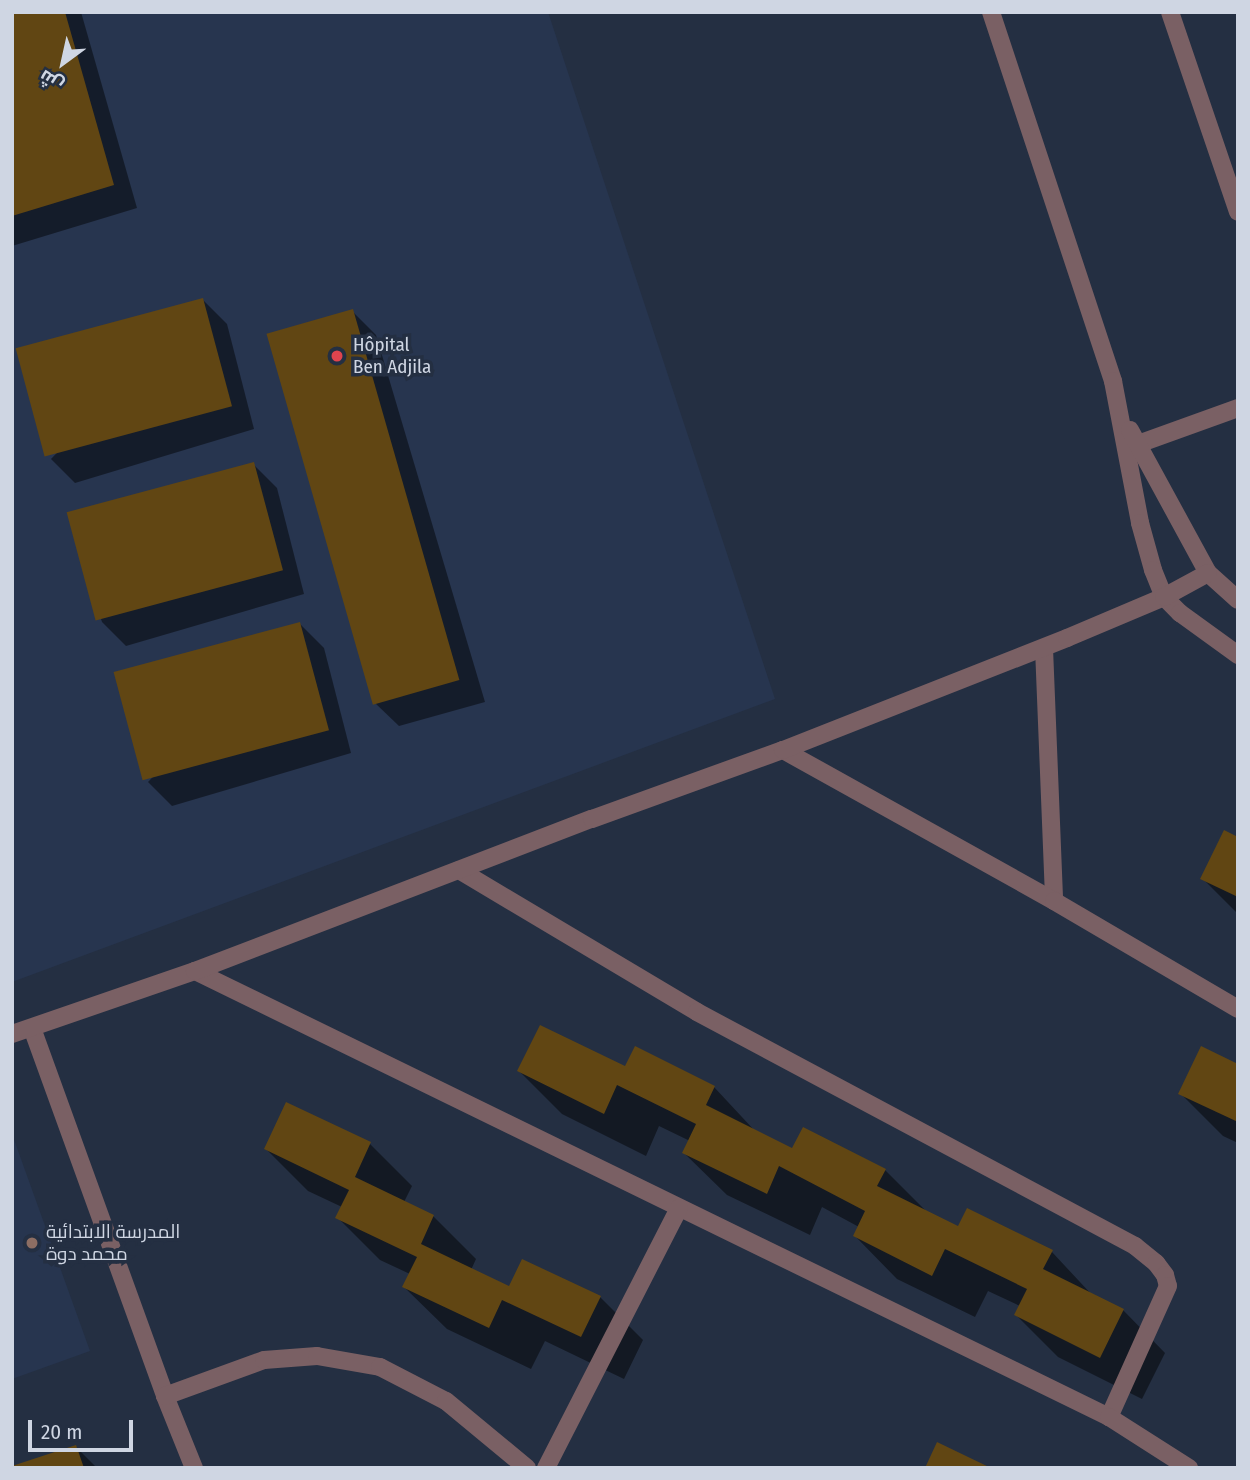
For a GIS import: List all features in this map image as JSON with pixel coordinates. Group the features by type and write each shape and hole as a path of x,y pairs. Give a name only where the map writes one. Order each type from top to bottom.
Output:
{"street":[{"path":"991,12 1099,337 1132,446 1145,549 1164,597 1180,613 1238,655"},
{"path":"1170,12 1238,212"},
{"path":"1132,446 1238,408"},
{"path":"1132,446 1208,573 1238,600"},
{"path":"12,1034 195,971 783,750 1044,648 1164,597 1208,573"},
{"path":"1044,648 1054,901"},
{"path":"783,750 1054,901 1238,1009"},
{"path":"459,870 697,1012 1135,1246 1156,1263 1166,1275 1168,1286 1109,1417"},
{"path":"195,971 1109,1417 1189,1468"},
{"path":"32,1028 165,1396 194,1468"},
{"path":"546,1468 678,1208"},
{"path":"165,1396 264,1360 317,1356 380,1367 446,1401 527,1468"}],"shaded area":[{"name":"Hôpital Ben Adjila","path":"12,12 548,12 775,699 12,982"},
{"name":"المدرسة الابتدائية محمد دوة","path":"12,1134 90,1351 12,1379"}],"building":[{"path":"12,12 65,12 114,185 12,216"},
{"path":"203,298 232,406 45,456 16,348"},
{"path":"353,309 459,680 373,705 266,334"},
{"path":"254,462 283,570 96,620 67,512"},
{"path":"300,622 329,730 143,780 114,672"},
{"path":"1224,830 1238,837 1238,897 1200,879"},
{"path":"540,1025 625,1066 635,1046 715,1086 706,1105 792,1148 803,1127 886,1169 877,1186 958,1226 967,1208 1053,1250 1043,1269 1124,1309 1100,1358 1014,1315 1027,1289 945,1249 932,1276 853,1236 865,1211 779,1166 767,1194 682,1153 696,1124 617,1085 604,1114 517,1071"},
{"path":"1201,1046 1238,1064 1238,1122 1178,1094"},
{"path":"286,1102 371,1142 355,1177 434,1215 421,1244 509,1286 522,1259 601,1296 581,1337 502,1300 489,1328 402,1287 417,1257 335,1218 349,1190 264,1149"},
{"path":"937,1442 991,1468 925,1468"},
{"path":"76,1445 84,1468 12,1468 12,1466"}],"place":[{"name":"Hôpital Ben Adjila","path":"337,356"},
{"name":"المدرسة الابتدائية محمد دوة","path":"32,1243"}]}
